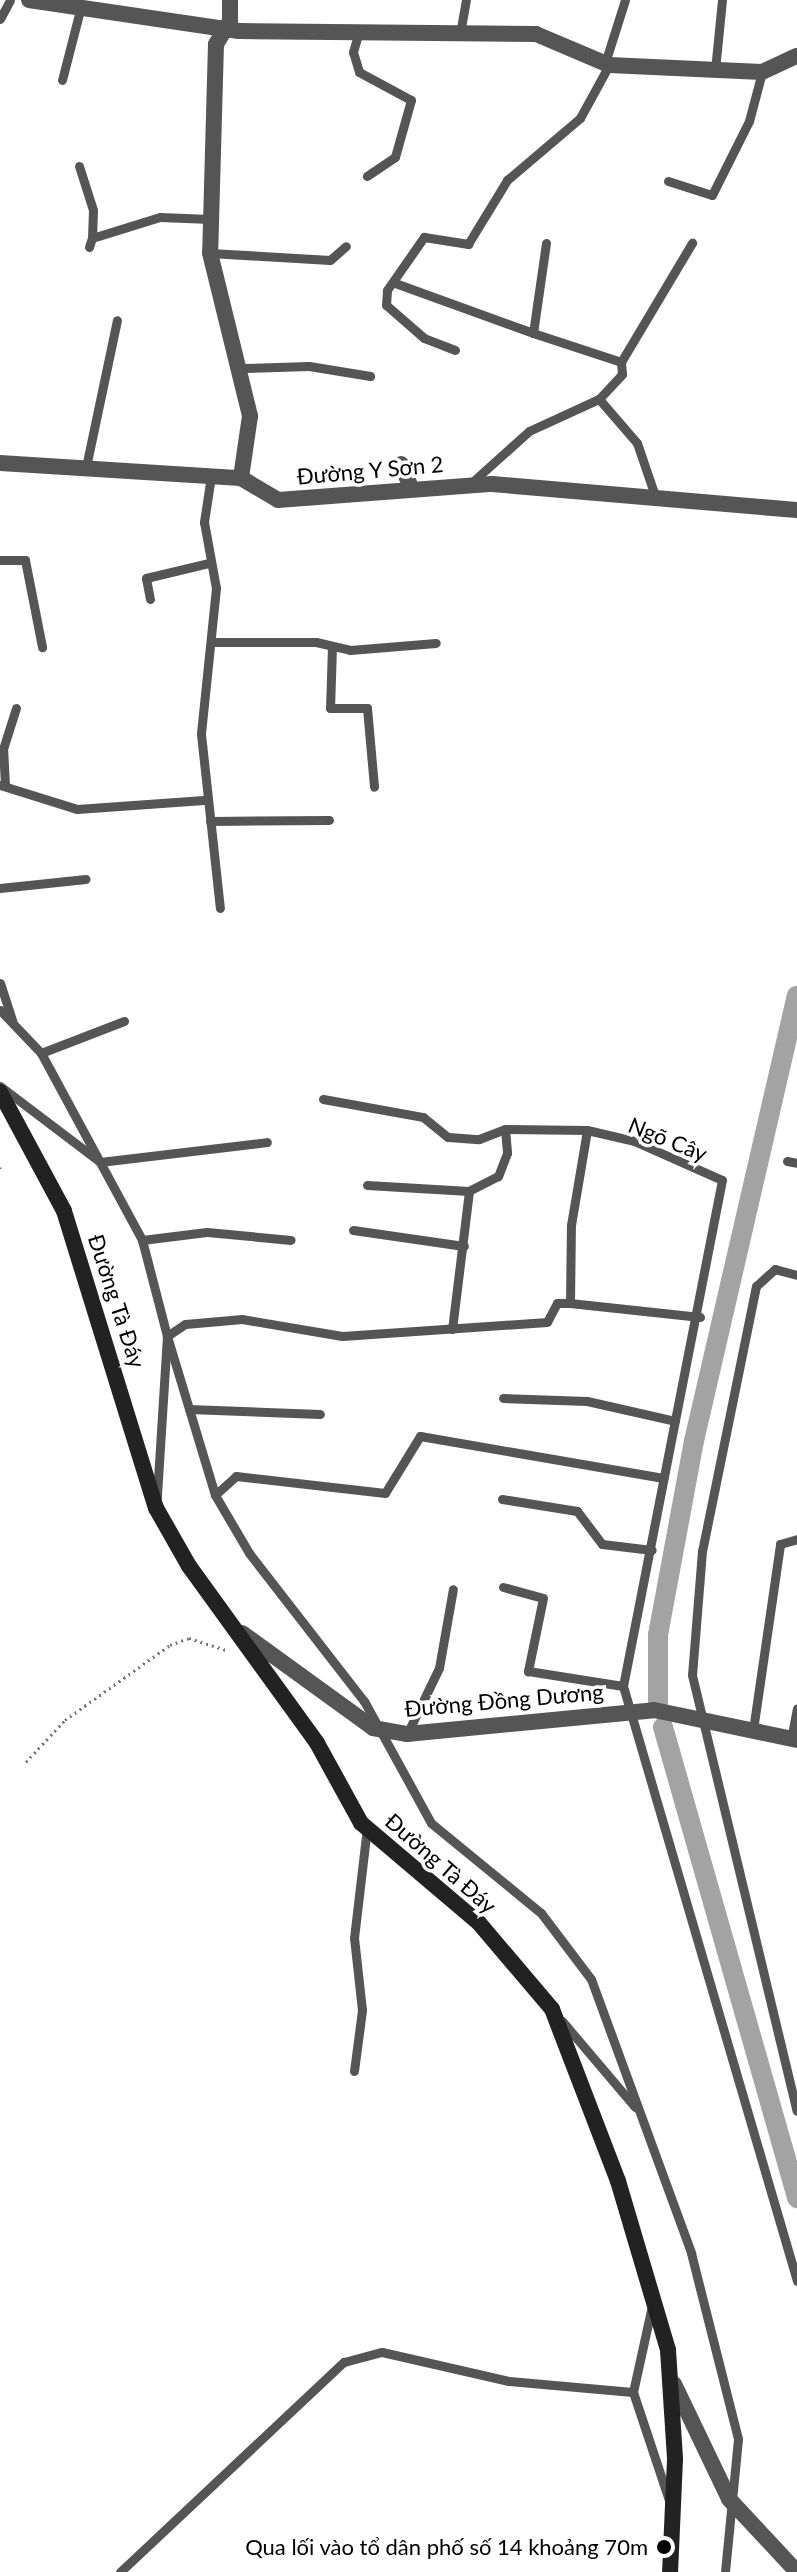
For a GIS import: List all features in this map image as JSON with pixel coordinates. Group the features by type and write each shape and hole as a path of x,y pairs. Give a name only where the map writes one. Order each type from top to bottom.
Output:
{"street":[{"path":"29,0 227,30 461,28 536,34 607,64 762,72 797,56"},
{"path":"230,0 227,30 216,44 210,253 225,326 243,368 251,445 241,478"},
{"name":"Đường Y Sơn 2","path":"0,463 241,478 278,500 410,485 470,484 654,493 797,510"},
{"path":"401,464 410,485"},
{"name":"Đường Tà Đáy","path":"0,1089 74,1238 156,1508 189,1566 242,1633 367,1827 479,1923 552,2009 654,2292 674,2384 670,2572"},
{"name":"Đường Đồng Dương","path":"242,1633 373,1728 407,1734 628,1711 703,1720 794,1739"},
{"path":"674,2384 729,2499 797,2572"}],"lane":[{"path":"0,19 10,0"},
{"path":"461,28 466,0"},
{"path":"455,350 424,338 386,305 395,283 424,237 468,244 507,180 580,118 607,64 625,0"},
{"path":"715,70 722,0"},
{"path":"62,80 80,10"},
{"path":"359,31 353,52 359,72 411,100 395,157 367,176"},
{"path":"668,181 712,195 749,121 762,72"},
{"path":"79,166 93,210 90,242 160,217 210,219"},
{"path":"533,333 546,243"},
{"path":"470,484 529,431 599,399 622,374 621,362 692,243"},
{"path":"210,253 330,260 346,246"},
{"path":"395,283 621,362"},
{"path":"86,467 117,320"},
{"path":"243,368 309,366 370,376"},
{"path":"599,399 637,443 654,493"},
{"path":"211,476 204,522 209,563 216,588 201,734 204,800 210,821 220,908"},
{"path":"0,560 25,560 42,647"},
{"path":"150,599 146,578 209,563"},
{"path":"212,642 332,646 436,643"},
{"path":"332,646 330,708 367,708 374,787"},
{"path":"16,708 3,749 2,785 77,809 204,800"},
{"path":"210,821 329,820"},
{"path":"0,888 86,879"},
{"path":"0,983 13,1022"},
{"path":"0,1010 41,1053 142,1240 215,1495 249,1553 364,1701 373,1728 431,1823 541,1913 591,1979 691,2253 738,2439 729,2499 725,2572"},
{"path":"41,1053 124,1021"},
{"path":"0,1089 100,1162 180,1157 199,1144 267,1142"},
{"name":"Ngõ Cây","path":"323,1099 423,1117 448,1137 479,1139 505,1129 587,1130 634,1141 722,1180 700,1317"},
{"path":"367,1185 469,1191 498,1176 507,1153 505,1129"},
{"path":"570,1303 571,1225 587,1130"},
{"path":"452,1329 469,1191"},
{"path":"353,1230 464,1246"},
{"path":"142,1240 207,1232 291,1240"},
{"path":"797,1275 775,1269 756,1286 702,1551 692,1675 797,2111"},
{"path":"167,1336 185,1324 242,1319 342,1336 547,1322 557,1303 700,1317 663,1478 652,1550 623,1686 797,2281"},
{"path":"156,1508 167,1336"},
{"path":"503,1398 529,1403 561,1398 675,1421"},
{"path":"189,1409 320,1414"},
{"path":"215,1495 236,1476 385,1493 420,1436 663,1478"},
{"path":"502,1499 577,1511 602,1544 652,1550"},
{"path":"753,1730 780,1544 797,1539"},
{"path":"503,1587 543,1598 528,1671 623,1686"},
{"path":"407,1734 439,1668 453,1589"},
{"path":"794,1739 797,1709"},
{"path":"354,2071 362,2010 354,1938 367,1827"},
{"path":"552,2009 641,2113"},
{"path":"654,2292 633,2392 671,2506"},
{"path":"120,2572 344,2362 382,2352 509,2381 633,2392"}],"path":[{"path":"26,1762 65,1720 180,1639 233,1653"}],"waterway":[{"path":"658,1703 658,1635 694,1441 797,996"},
{"path":"663,1727 797,2198"}],"place":[{"name":"Qua lối vào tổ dân phố số 14 khoảng 70m","path":"664,2547"}]}
